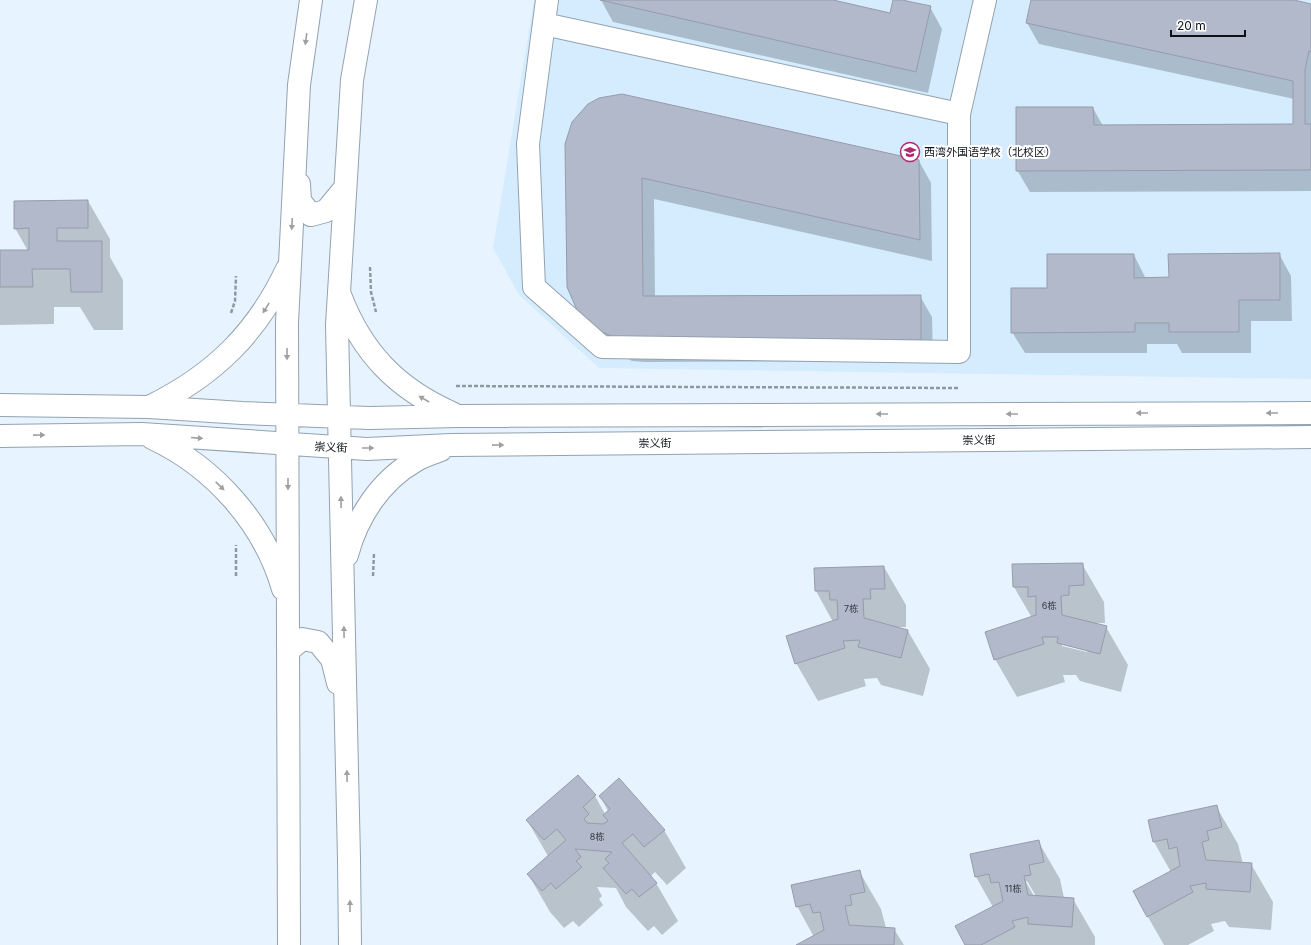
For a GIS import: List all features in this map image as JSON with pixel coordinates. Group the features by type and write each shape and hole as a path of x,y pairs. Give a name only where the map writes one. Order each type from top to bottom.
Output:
{"street":[{"path":"289,945 287,323 299,85 311,0"},
{"path":"350,945 337,325 352,80 366,0"},
{"path":"547,0 528,144 534,287 602,347 960,352 960,114 986,0"},
{"path":"544,24 960,114"},
{"path":"296,141 300,202 311,215 326,211 345,188"},
{"path":"149,406 177,393 202,376 226,356 246,335 264,312 290,261"},
{"path":"339,291 356,332 384,368 400,383 418,396 458,416"},
{"path":"0,405 149,406 339,416 1311,413"},
{"path":"142,434 179,453 204,471 222,487 245,514 264,543 279,574 289,608"},
{"name":"崇义街","path":"0,436 142,434 367,449 451,445 1311,436"},
{"path":"343,600 344,568 352,538 365,509 385,484 415,460 451,445"},
{"path":"289,650 302,639 318,642 332,659 346,713"}],"path":[{"path":"370,267 371,292 378,320"},
{"path":"229,319 235,301 236,276"},
{"path":"451,384 457,387 960,388"},
{"path":"235,542 237,549 236,576"},
{"path":"373,576 374,549"}],"shaded area":[{"name":"西湾外国语学校（北校区）","path":"534,0 1311,0 1311,379 599,368 519,295 493,248"}],"building":[{"path":"600,0 833,0 890,13 893,0 902,0 931,6 916,72"},
{"path":"1031,0 1294,0 1311,4 1311,52 1309,51 1305,70 1305,124 1311,124 1311,170 1016,171 1016,107 1093,107 1094,125 1293,124 1293,81 1026,23"},
{"path":"622,94 919,160 920,240 642,178 643,296 921,295 921,340 633,341 620,340 596,329 577,310 567,287 565,144 572,122 588,104 599,98"},
{"path":"88,200 88,228 57,228 57,241 102,241 102,292 71,292 70,269 32,269 33,287 0,287 0,250 29,250 29,228 14,229 14,201"},
{"path":"1280,253 1280,300 1239,300 1239,332 1169,332 1169,323 1135,323 1135,332 1011,333 1011,288 1047,288 1047,254 1134,254 1134,278 1169,277 1168,254"},
{"path":"1083,563 1084,585 1069,586 1069,595 1061,596 1062,615 1107,626 1100,654 1057,643 1058,637 1042,637 1044,644 994,660 985,632 1036,615 1036,596 1028,597 1028,587 1013,587 1012,564"},
{"path":"884,566 885,589 870,589 871,599 863,599 864,618 908,630 901,658 858,647 860,640 843,641 845,648 795,664 786,636 838,619 837,600 830,600 829,591 815,591 814,568"},
{"path":"578,775 596,795 583,807 589,814 584,819 587,823 603,824 608,821 603,815 610,809 599,796 619,778 665,830 644,847 633,834 622,843 657,883 639,897 632,889 626,894 603,868 609,863 605,859 612,852 575,849 581,857 576,861 582,867 556,889 551,883 542,891 527,874 566,840 557,829 544,840 526,820"},
{"path":"1217,805 1222,827 1207,831 1209,840 1202,842 1206,860 1252,863 1250,892 1206,889 1206,883 1190,886 1193,892 1147,917 1133,891 1180,866 1177,847 1169,849 1167,839 1153,842 1148,820"},
{"path":"1039,840 1044,862 1029,865 1031,875 1024,876 1028,895 1074,898 1072,927 1028,924 1028,917 1012,921 1015,927 981,945 965,945 955,926 1003,901 999,882 991,883 989,874 975,877 970,854"},
{"path":"860,870 865,892 850,895 852,905 845,906 849,925 895,928 894,945 796,945 824,930 820,912 813,913 810,904 796,907 791,885"}],"place":[{"name":"西湾外国语学校（北校区）","path":"910,152"}]}
